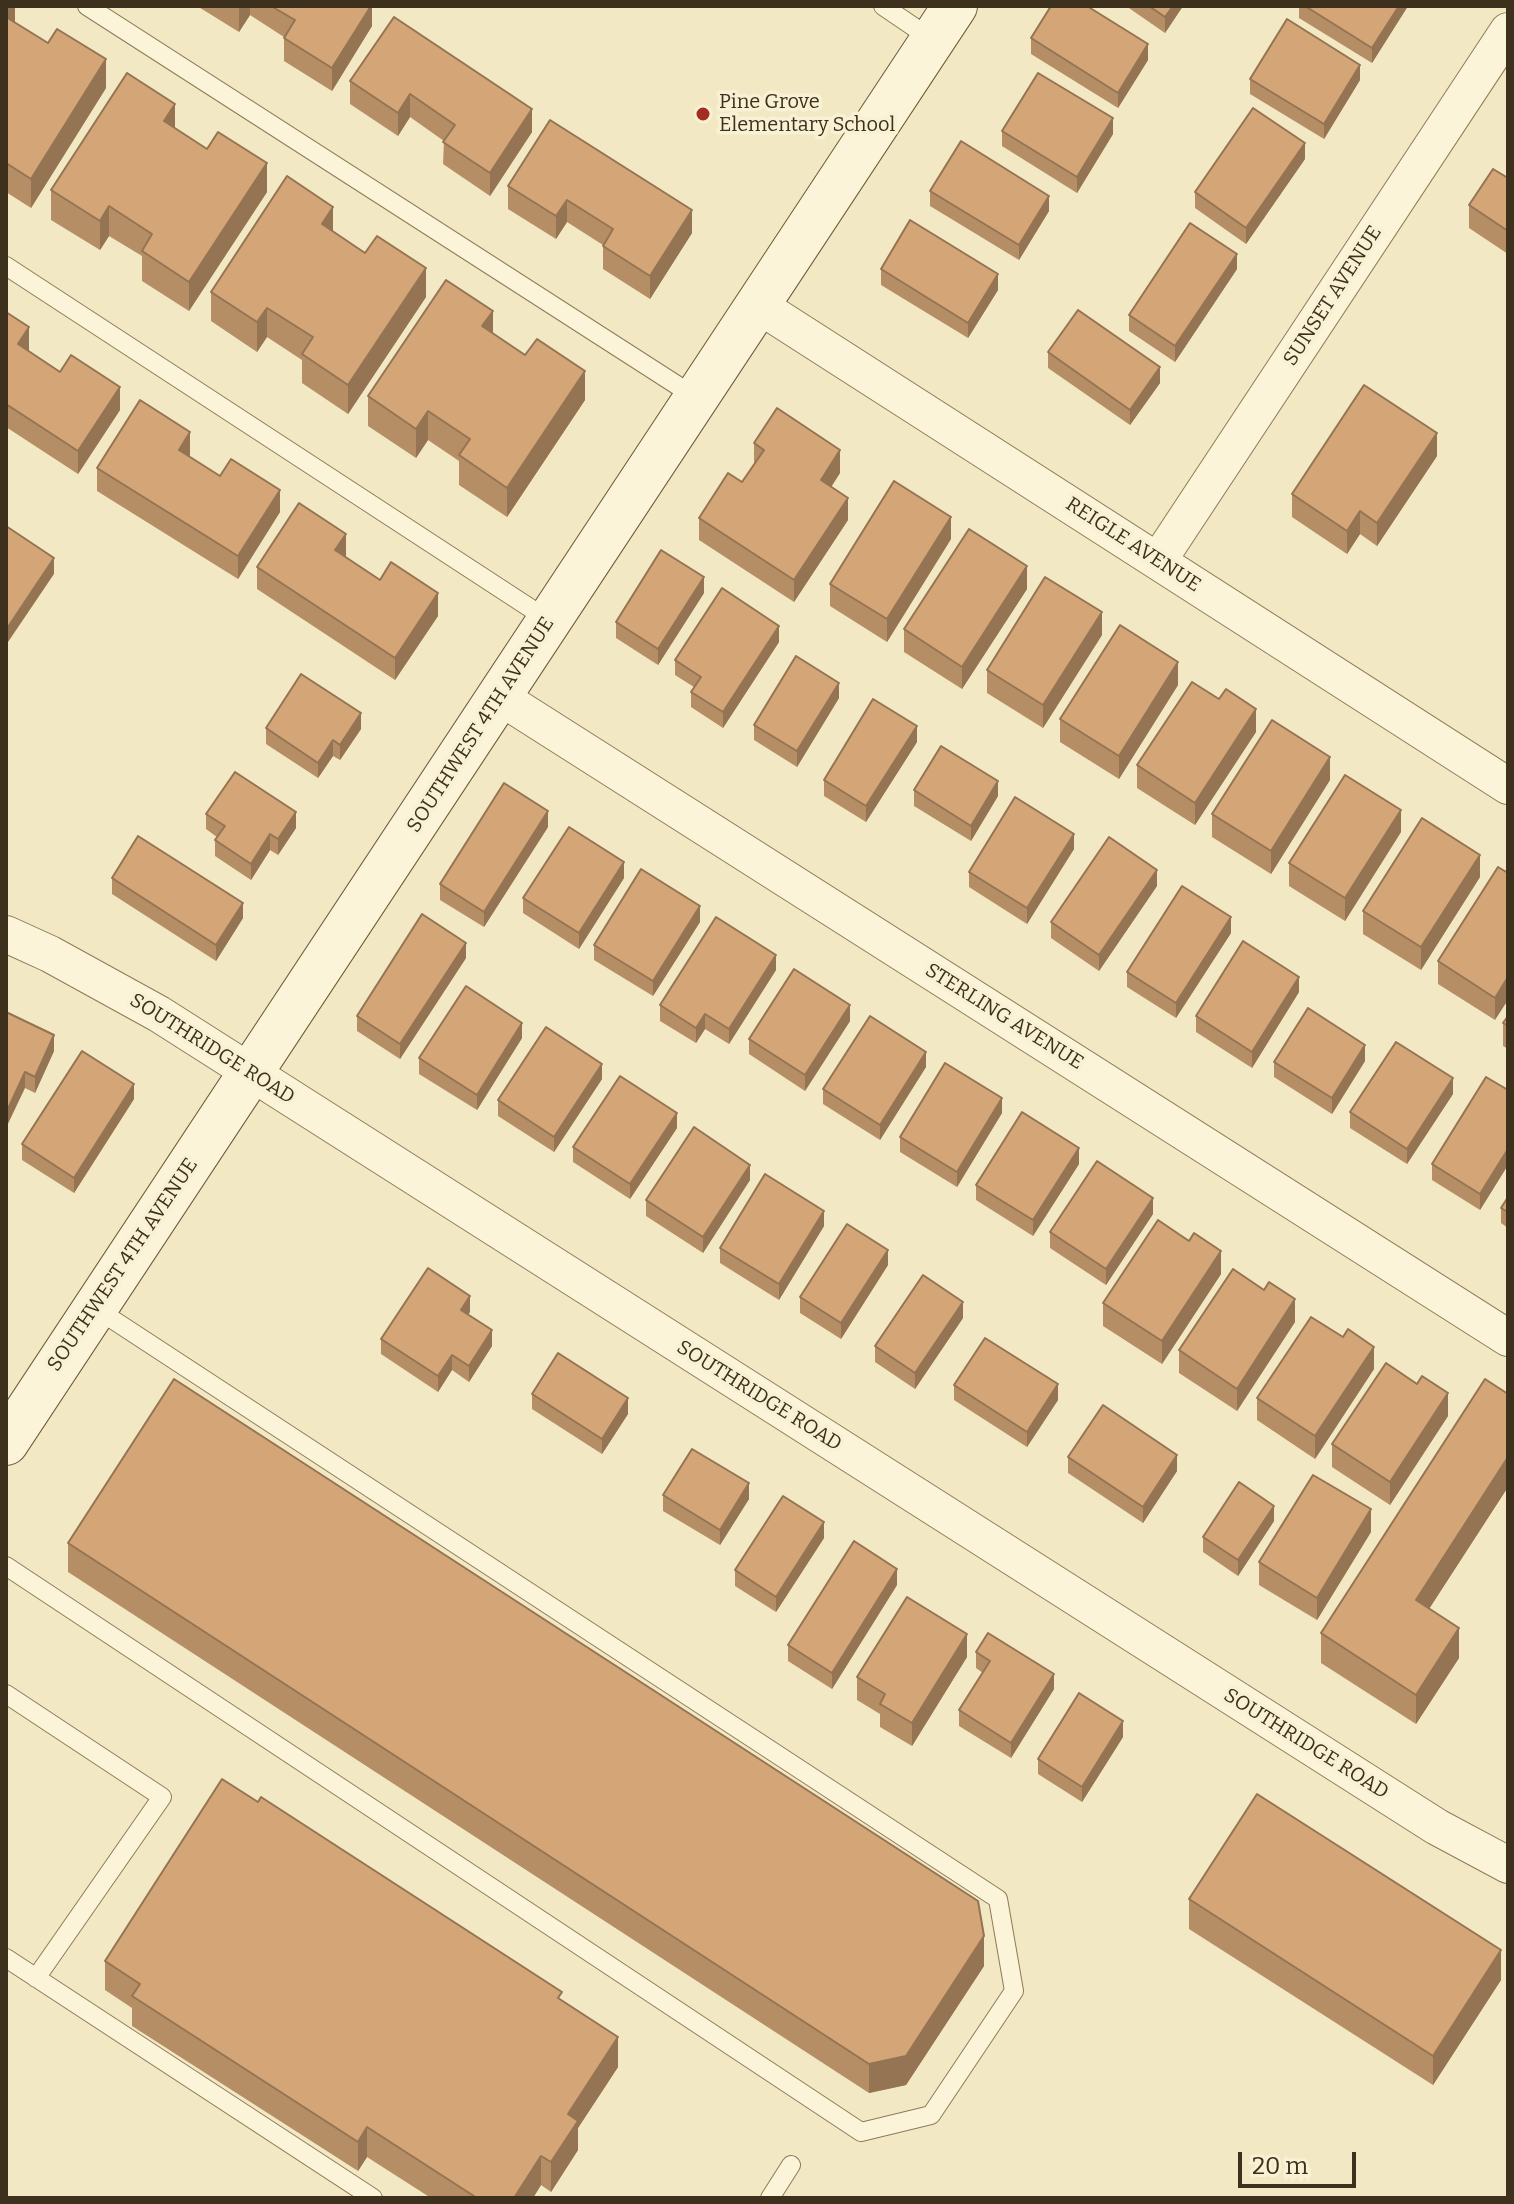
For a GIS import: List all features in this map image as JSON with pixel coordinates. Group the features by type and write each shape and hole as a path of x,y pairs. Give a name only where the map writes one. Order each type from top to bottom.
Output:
{"street":[{"name":"SOUTHWEST 4TH AVENUE","path":"6,1443 944,23"},
{"name":"SUNSET AVENUE","path":"1158,561 1508,31"},
{"name":"REIGLE AVENUE","path":"758,305 1508,786"},
{"name":"STERLING AVENUE","path":"500,697 1508,1338"},
{"name":"SOUTHRIDGE ROAD","path":"6,934 50,954 159,1014 1437,1827 1508,1865"}],"lane":[{"path":"87,6 697,398"},
{"path":"883,6 944,23"},
{"path":"6,266 550,621"},
{"path":"6,1566 861,2132 931,2115 1014,1991 998,1899 95,1308"},
{"path":"6,1694 162,1797 36,1978"},
{"path":"6,1958 373,2198"},
{"path":"770,2198 791,2165"}],"building":[{"path":"271,6 371,6 332,68 284,38 295,20"},
{"path":"1051,6 1087,6 1148,44 1118,93 1031,38"},
{"path":"1149,6 1173,6 1165,17"},
{"path":"1305,6 1399,6 1372,48"},
{"path":"6,17 48,43 57,29 106,59 31,179 6,163"},
{"path":"394,17 532,109 490,173 443,142 455,125 410,94 398,113 350,81"},
{"path":"1287,19 1360,65 1324,124 1250,79"},
{"path":"127,73 175,104 164,121 207,149 218,132 267,163 189,282 142,251 152,234 109,206 100,221 51,190"},
{"path":"1038,73 1113,118 1077,177 1002,131"},
{"path":"1253,108 1305,143 1246,228 1195,192"},
{"path":"550,120 692,210 650,276 603,246 613,229 567,200 556,216 508,186"},
{"path":"961,141 1049,196 1019,245 930,191"},
{"path":"1493,169 1508,178 1508,231 1469,205"},
{"path":"287,176 333,207 322,224 365,253 377,236 426,268 348,385 302,354 313,337 267,308 257,322 211,292"},
{"path":"910,220 998,274 968,323 881,269"},
{"path":"1190,223 1237,254 1175,346 1129,315"},
{"path":"446,280 493,311 482,326 525,355 537,339 585,371 507,488 459,455 470,439 428,411 416,429 368,396"},
{"path":"1078,310 1160,367 1130,410 1048,352"},
{"path":"6,312 29,327 18,344 60,372 71,355 120,387 78,451 6,404"},
{"path":"1364,385 1437,433 1377,523 1360,511 1347,531 1292,494"},
{"path":"140,400 190,432 179,450 220,476 231,459 280,490 238,556 97,468"},
{"path":"777,408 840,450 821,480 848,498 794,580 699,518 728,473 742,482 764,450 754,443"},
{"path":"894,481 951,517 887,619 830,584"},
{"path":"299,503 346,534 335,550 380,580 391,562 438,593 395,658 257,567"},
{"path":"6,526 54,558 6,630"},
{"path":"969,529 1027,566 962,667 904,629"},
{"path":"661,550 704,577 658,649 616,622"},
{"path":"1045,577 1102,612 1043,705 987,670"},
{"path":"722,588 779,626 723,712 691,692 701,677 675,660"},
{"path":"1120,625 1178,662 1119,756 1060,719"},
{"path":"796,656 839,683 797,751 754,725"},
{"path":"301,674 361,713 340,745 333,740 318,763 266,728"},
{"path":"1192,682 1219,699 1226,689 1256,709 1195,803 1137,765"},
{"path":"873,699 917,726 866,806 824,780"},
{"path":"1272,720 1330,757 1271,851 1212,814"},
{"path":"941,746 998,781 971,826 914,790"},
{"path":"235,772 296,812 278,839 270,834 251,864 215,840 225,826 206,814"},
{"path":"1345,775 1401,810 1345,898 1289,863"},
{"path":"504,783 548,811 484,912 440,884"},
{"path":"1015,797 1074,834 1027,908 969,872"},
{"path":"1422,818 1480,855 1421,947 1363,911"},
{"path":"569,827 624,862 579,933 523,898"},
{"path":"138,836 243,903 216,945 112,878"},
{"path":"1109,837 1157,870 1099,955 1051,922"},
{"path":"1498,867 1508,873 1508,977 1495,998 1438,961"},
{"path":"641,869 700,906 653,981 594,945"},
{"path":"1182,886 1231,917 1176,1003 1127,972"},
{"path":"422,914 466,943 400,1044 357,1016"},
{"path":"716,917 776,955 729,1029 705,1014 696,1028 660,1005"},
{"path":"1243,941 1299,977 1252,1052 1196,1016"},
{"path":"794,969 850,1005 805,1075 749,1039"},
{"path":"466,986 522,1023 477,1095 419,1058"},
{"path":"1308,1008 1365,1045 1332,1098 1274,1062"},
{"path":"6,1012 54,1035 35,1077 25,1072 6,1113"},
{"path":"870,1016 926,1052 880,1125 823,1089"},
{"path":"546,1027 602,1064 554,1137 498,1100"},
{"path":"1396,1042 1453,1078 1407,1149 1350,1112"},
{"path":"82,1051 134,1084 74,1178 22,1144"},
{"path":"945,1063 1002,1098 957,1172 900,1137"},
{"path":"620,1076 677,1113 630,1184 573,1147"},
{"path":"1486,1077 1508,1090 1508,1149 1480,1194 1432,1164"},
{"path":"1022,1112 1079,1148 1033,1220 976,1185"},
{"path":"694,1127 750,1165 703,1237 646,1200"},
{"path":"1097,1161 1153,1198 1106,1269 1050,1232"},
{"path":"765,1174 824,1211 779,1284 720,1248"},
{"path":"1508,1197 1508,1212 1501,1208"},
{"path":"1158,1220 1189,1241 1194,1233 1221,1251 1162,1341 1103,1303"},
{"path":"847,1224 888,1250 841,1323 800,1297"},
{"path":"428,1268 470,1296 461,1310 492,1330 469,1366 452,1355 438,1376 381,1339"},
{"path":"1233,1269 1264,1290 1269,1282 1295,1299 1237,1389 1179,1350"},
{"path":"923,1275 963,1302 915,1373 875,1346"},
{"path":"1311,1317 1343,1337 1348,1329 1374,1347 1315,1436 1257,1398"},
{"path":"985,1338 1058,1384 1027,1432 954,1385"},
{"path":"558,1353 628,1398 602,1439 532,1394"},
{"path":"1386,1363 1417,1384 1422,1376 1448,1393 1390,1482 1332,1444"},
{"path":"174,1379 978,1901 984,1936 906,2056 869,2064 68,1543"},
{"path":"1485,1379 1508,1394 1508,1457 1416,1600 1459,1628 1416,1695 1321,1633"},
{"path":"1103,1405 1177,1455 1143,1507 1068,1457"},
{"path":"692,1449 749,1483 720,1530 663,1495"},
{"path":"1313,1475 1371,1509 1317,1598 1259,1562"},
{"path":"1239,1482 1274,1506 1238,1560 1203,1537"},
{"path":"783,1496 824,1522 776,1597 735,1570"},
{"path":"854,1541 897,1569 832,1673 788,1645"},
{"path":"907,1597 967,1634 912,1723 880,1704 885,1694 857,1677"},
{"path":"988,1633 1054,1674 1011,1743 959,1710 990,1661 976,1652"},
{"path":"1079,1693 1123,1721 1082,1787 1038,1759"},
{"path":"222,1779 258,1802 261,1797 562,1992 558,1998 618,2037 568,2114 578,2121 551,2162 541,2156 514,2198 477,2198 367,2127 358,2142 132,1996 140,1984 105,1961"},
{"path":"1257,1794 1501,1950 1433,2056 1189,1899"}],"place":[{"name":"Pine Grove Elementary School","path":"703,114"}]}
